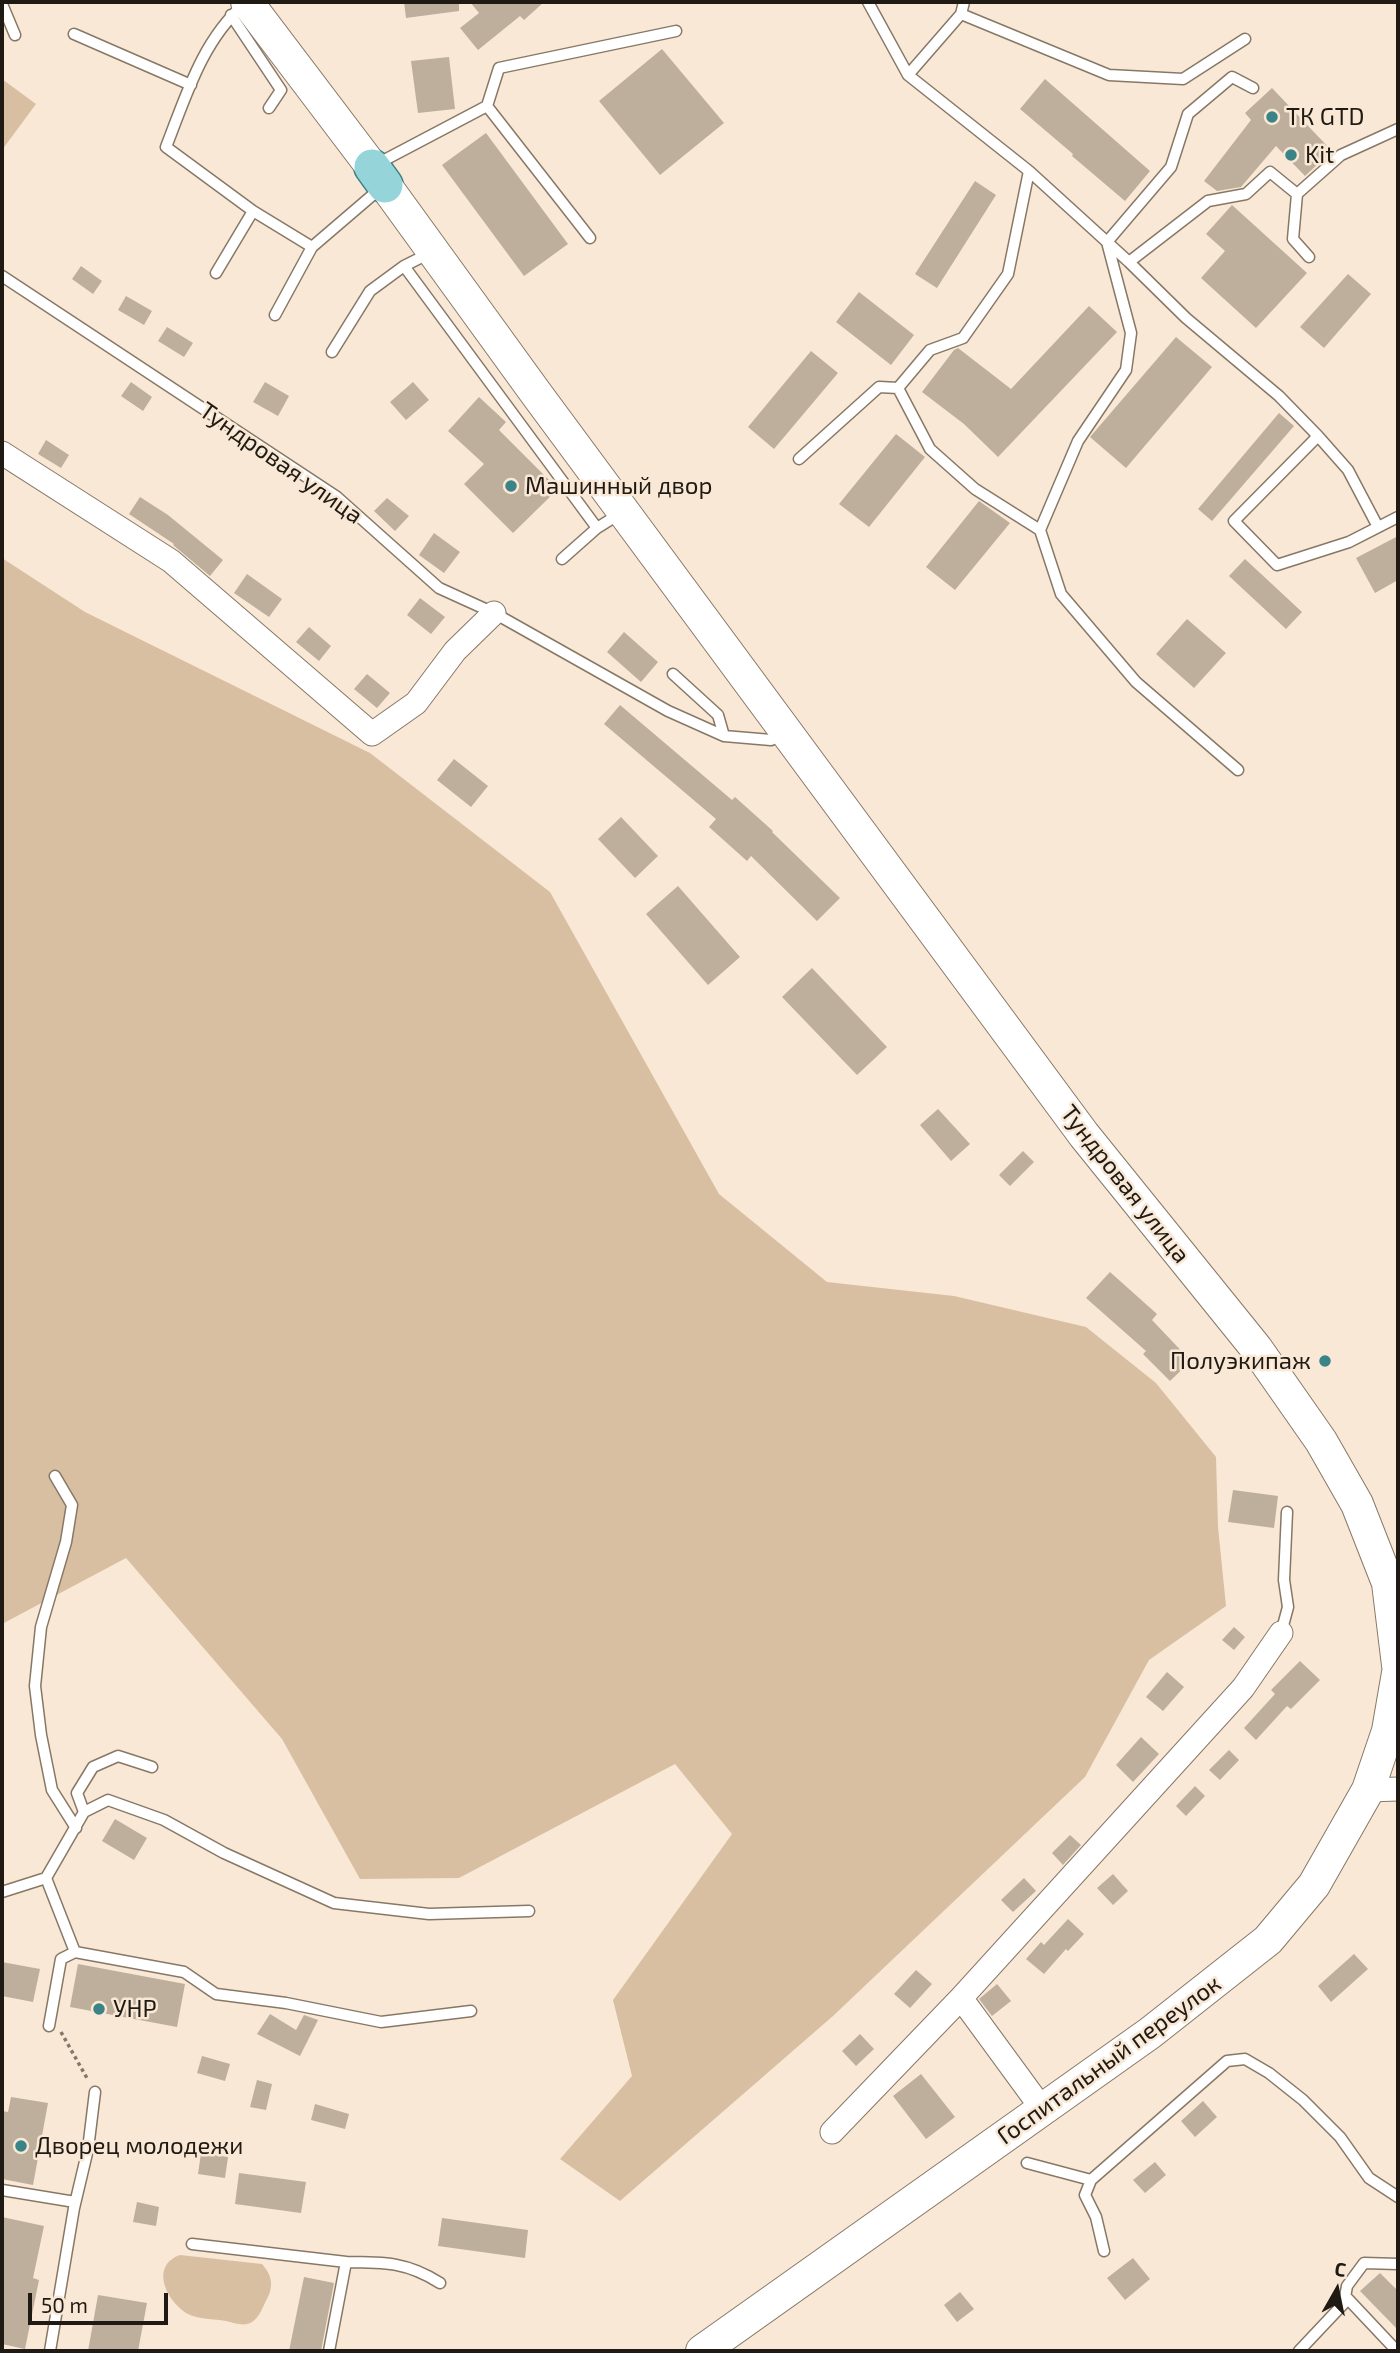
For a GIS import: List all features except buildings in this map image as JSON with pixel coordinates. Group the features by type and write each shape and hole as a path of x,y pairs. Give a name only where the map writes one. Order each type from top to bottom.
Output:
{"main road":[{"name":"Тундровая улица","path":"241,6 378,176 1084,1135 1256,1348 1321,1441 1357,1504 1388,1583 1398,1665"},
{"name":"Госпитальный переулок","path":"702,2351 1043,2110 1209,1988 1268,1940 1314,1885 1383,1790 1388,1731 1398,1673"}],"street":[{"path":"2,453 171,561 372,734 416,703 455,651 494,613"},
{"path":"832,2132 961,1998 1243,1688 1281,1633"},
{"path":"961,1998 1043,2110"}],"lane":[{"path":"868,2 908,75 1029,171 1186,318 1279,396 1348,470 1378,527"},
{"path":"908,75 961,14 964,2"},
{"path":"2,4 15,36"},
{"path":"269,108 281,90 241,6 212,39 166,147 253,211 312,247"},
{"path":"961,14 1109,75 1183,79 1245,40"},
{"path":"275,315 312,247 378,176 487,106 499,68 676,31"},
{"path":"74,34 191,85"},
{"path":"1107,242 1171,167 1188,114 1231,78 1253,88"},
{"path":"487,106 590,238"},
{"path":"1309,257 1293,239 1297,194 1341,155 1398,129"},
{"path":"799,459 880,387 898,387 930,350 963,338 1008,274 1029,171"},
{"path":"1129,262 1208,201 1246,194 1270,172 1297,194"},
{"path":"216,273 253,211"},
{"path":"1040,530 1077,440 1126,370 1131,333 1107,242"},
{"path":"332,352 370,291 404,266 432,251"},
{"path":"404,266 597,528"},
{"name":"Тундровая улица","path":"2,276 337,497 439,588 494,613 668,711 724,736 771,740 787,733"},
{"path":"898,387 930,449 975,489 1040,530 1061,594 1136,682 1238,770"},
{"path":"1318,436 1234,521 1277,565 1349,542 1398,517"},
{"path":"562,559 597,528 623,511"},
{"path":"673,674 718,715 724,736"},
{"path":"55,1476 72,1505 66,1542 41,1627 35,1686 52,1790 76,1828"},
{"path":"1281,1633 1288,1607 1284,1580 1287,1512"},
{"path":"84,1812 77,1793 93,1767 118,1756 152,1766"},
{"path":"2,1892 46,1878 84,1812 108,1800 164,1820 225,1853 334,1903 429,1914 529,1911"},
{"path":"46,1878 75,1952"},
{"path":"53,2026 61,1959 75,1952 184,1972 216,1994 286,2003 381,2022 471,2011"},
{"path":"1104,2251 1096,2217 1085,2195 1091,2180 1227,2061 1245,2059 1269,2073 1303,2100 1340,2137 1369,2178 1398,2197"},
{"path":"50,2351 75,2202 88,2148 94,2092"},
{"path":"1027,2162 1091,2180"},
{"path":"2,2190 75,2202"},
{"path":"192,2244 345,2262 380,2262 418,2269 440,2283"},
{"path":"329,2351 345,2262"},
{"path":"1344,2303 1348,2286 1364,2263 1398,2264"},
{"path":"1299,2351 1348,2299 1396,2351"}],"path":[{"path":"53,2026 94,2092"}],"shaded area":[{"path":"2,79 36,104 2,150"},
{"path":"2,558 85,612 370,753 550,892 719,1194 827,1282 954,1296 1086,1327 1156,1383 1216,1457 1218,1527 1226,1606 1149,1660 1085,1777 833,2016 620,2201 560,2159 632,2076 613,2000 732,1834 675,1764 459,1878 360,1879 282,1739 126,1558 2,1624"},
{"path":"180,2255 262,2264 270,2276 271,2285 255,2320 239,2324 196,2317 180,2308 168,2293 163,2275 165,2267"}],"place":[{"name":"ТК GTD","path":"1272,117"},
{"name":"Kit","path":"1291,155"},
{"name":"Машинный двор","path":"511,486"},
{"name":"Полуэкипаж","path":"1325,1361"},
{"name":"УНР","path":"99,2009"},
{"name":"Дворец молодежи","path":"21,2146"}]}
